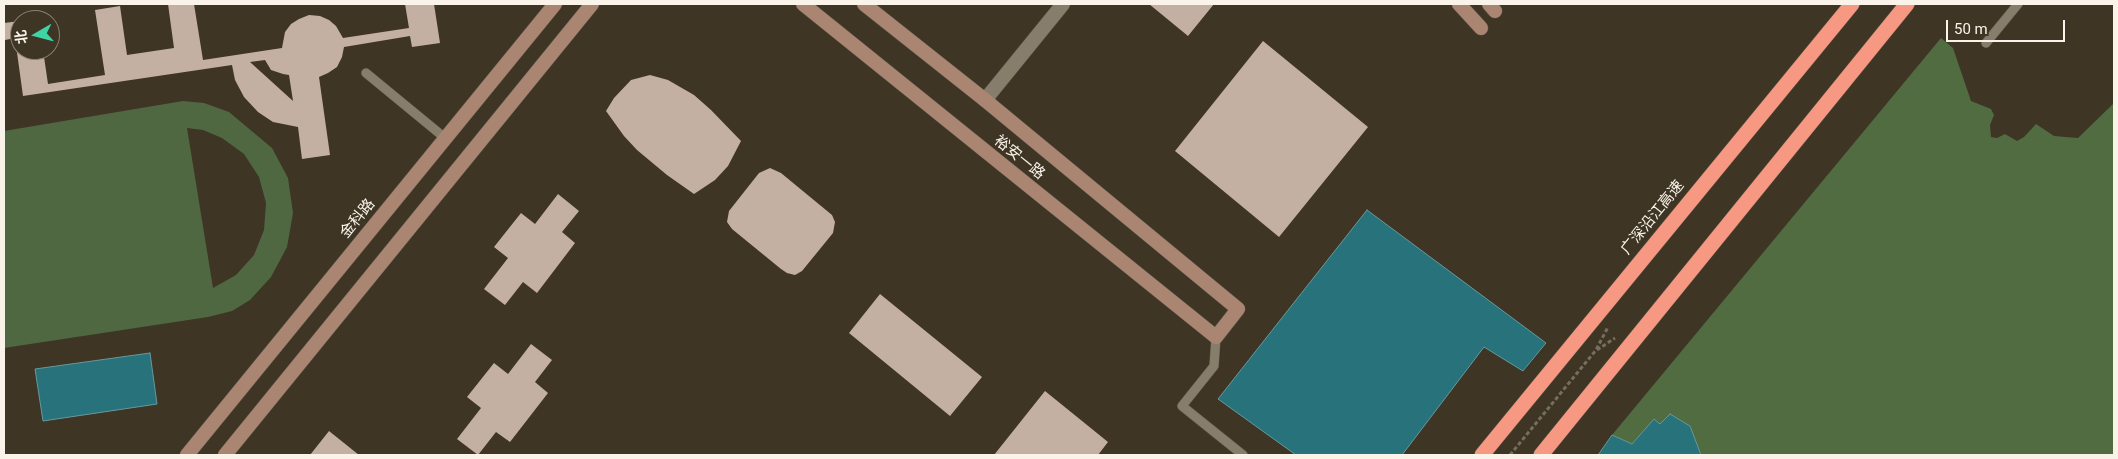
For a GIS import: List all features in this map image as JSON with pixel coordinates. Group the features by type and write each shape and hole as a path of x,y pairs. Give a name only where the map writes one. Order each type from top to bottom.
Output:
{"highway":[{"name":"广深沿江高速","path":"1482,455 1852,4"},
{"path":"1541,455 1907,4"}],"main road":[{"name":"金科路","path":"187,455 555,4"},
{"path":"225,455 592,4"},
{"name":"裕安一路","path":"803,4 1216,337 1238,309 985,100 864,4"},
{"path":"1459,4 1481,28"}],"street":[{"path":"985,100 1063,4"}],"lane":[{"path":"1986,43 2018,4"},
{"path":"366,74 445,138"},
{"path":"1216,337 1214,366 1182,406 1243,455"}],"path":[{"path":"1510,455 1596,350"}],"green space":[{"path":"1941,38 1953,48 1971,101 1991,109 1994,115 1990,125 1991,137 1997,138 2005,134 2017,141 2024,137 2036,124 2054,136 2078,138 2114,103 2114,455 1701,455 1690,426 1660,424 1654,419 1632,444 1612,435"},
{"path":"183,101 204,103 229,112 272,148 288,178 293,213 287,247 271,277 250,300 232,311 208,317 4,348 4,131","holes":["187,128 203,130 222,138 244,154 259,177 266,203 264,230 254,255 236,275 213,288"]}],"water":[{"path":"1367,210 1546,343 1523,371 1484,347 1402,455 1296,455 1218,399"},
{"path":"150,353 157,404 43,421 35,369"},
{"path":"1670,414 1690,426 1701,455 1598,455 1612,435 1632,444 1654,419 1660,424"}],"pier":[{"path":"1548,342 1548,345 1525,373 1522,373"}],"building":[{"path":"168,4 194,4 203,60 282,48 285,32 291,24 309,15 320,16 329,20 336,26 343,38 409,28 405,4 434,4 440,43 412,47 410,36 344,47 337,67 319,77 330,155 302,159 298,127 273,122 258,112 244,97 235,80 232,65 23,96 18,60 44,60 48,84 105,75 95,10 120,6 127,55 174,48","holes":["265,60 271,70 289,75 293,101 250,62"]},
{"path":"1149,4 1214,4 1188,36"},
{"path":"10,22 10,39 5,40 4,23"},
{"path":"1263,41 1368,127 1279,237 1175,151"},
{"path":"650,75 668,80 694,95 741,141 728,166 715,180 694,194 637,150 606,111 614,98 631,80"},
{"path":"770,168 781,173 832,215 835,222 833,233 802,271 795,275 781,269 732,229 727,222 729,211 759,173"},
{"path":"558,194 579,211 562,232 575,243 537,293 523,282 505,305 484,289 508,258 494,247 521,213 535,224"},
{"path":"880,294 982,377 950,416 849,333"},
{"path":"531,344 552,360 535,382 548,393 510,442 496,432 478,455 457,439 481,408 467,397 494,363 508,374"},
{"path":"1045,391 1108,442 1098,455 994,455"},
{"path":"329,431 359,455 310,455"}]}
